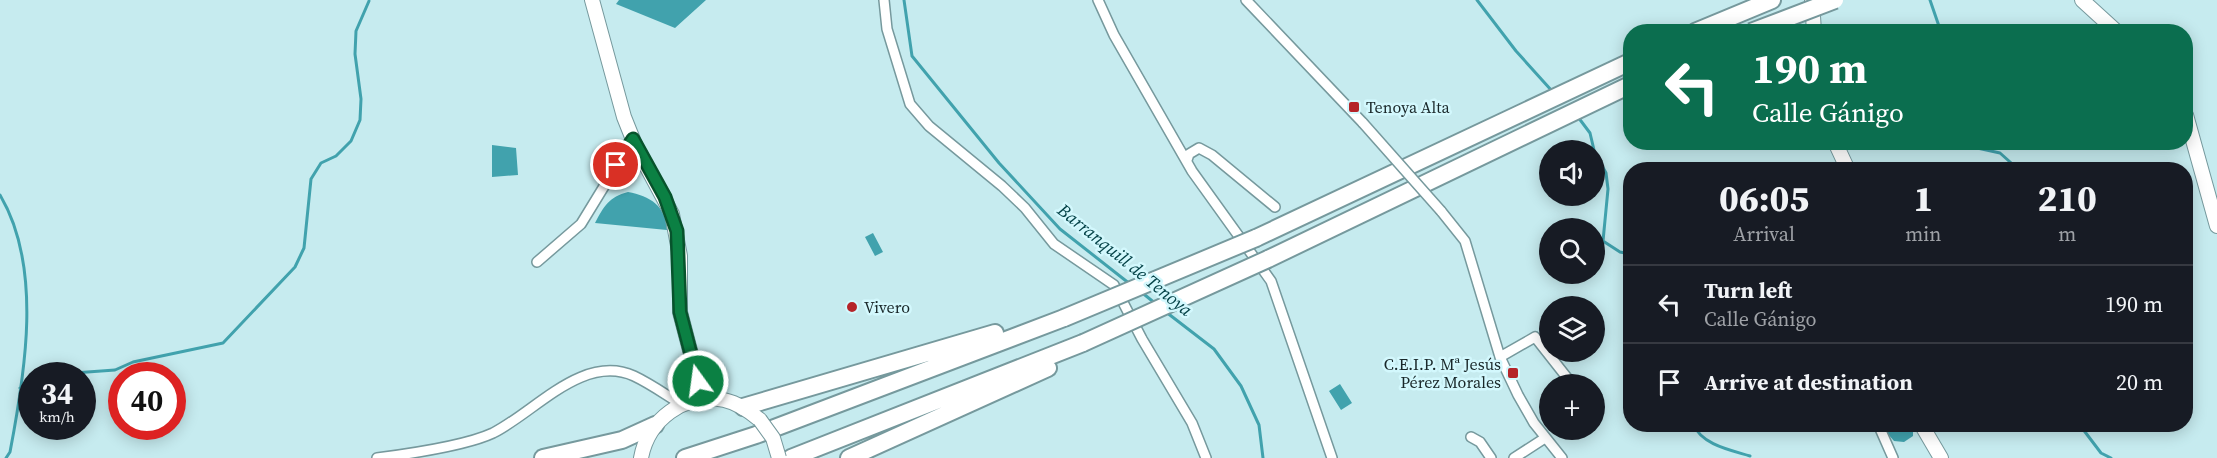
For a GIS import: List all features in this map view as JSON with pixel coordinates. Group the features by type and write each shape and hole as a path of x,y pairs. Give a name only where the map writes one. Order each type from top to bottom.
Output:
{"highway":[{"path":"1714,24 1772,0"},
{"path":"1771,24 1835,0"},
{"path":"684,458 756,435 1256,238 1623,65"},
{"path":"849,458 1623,89"},
{"path":"743,407 1062,314"},
{"path":"791,458 1087,346"},
{"path":"543,458 622,440 655,425"}],"street":[{"path":"593,0 624,117 633,139 665,197 677,231 680,312 698,381 712,398"},
{"path":"884,0 887,30 910,104 951,146 971,158 1018,200 1054,244 1114,285 1142,339 1192,423 1206,458"},
{"path":"1098,0 1119,45 1192,171 1271,281 1332,458"},
{"path":"1246,0 1363,123 1465,241 1500,357 1518,395 1539,428"},
{"path":"1812,0 1814,24"},
{"path":"2082,0 2108,24"},
{"path":"537,262 581,224 633,139"},
{"path":"2193,140 2217,226"},
{"path":"1187,160 1189,154 1199,148 1212,155 1275,207"},
{"path":"1500,357 1535,337 1564,374"},
{"path":"377,458 490,434 514,421 577,379 599,371 633,376 680,406 712,398 743,407 760,420 772,438 778,458"},
{"path":"641,458 644,446 655,425 680,406 698,381"},
{"path":"662,393 680,406"},
{"path":"1882,432 1893,458"},
{"path":"1926,432 1941,458"},
{"path":"1471,437 1480,442 1491,458"},
{"path":"1514,458 1542,440"},
{"path":"1547,440 1562,458"}],"water":[{"path":"619,0 706,0 675,28 616,4"},
{"path":"492,145 516,148 518,175 492,177"},
{"path":"628,192 650,199 660,208 664,214 667,230 595,223 608,203"},
{"path":"873,233 883,252 875,256 865,237"},
{"path":"1340,384 1352,403 1341,410 1329,391"},
{"path":"1913,432 1913,436 1904,442 1894,441 1887,433"}],"waterway":[{"name":"Barranquill de Tenoya","path":"904,0 912,56 999,163 1060,229 1130,284"},
{"path":"1477,0 1516,51 1552,91"},
{"path":"1930,0 1938,24"},
{"path":"96,371 115,370 133,362 223,343 295,267 304,248 311,179 321,163 336,156 351,141 360,120 361,99 355,54 356,31 369,1"},
{"path":"1578,117 1590,133 1592,140"},
{"path":"1986,150 2000,153 2010,162"},
{"path":"1605,171 1608,189 1603,241 1623,253"},
{"path":"0,195 13,224 22,255 27,321 16,422 10,452 6,458"},
{"name":"Barranquill de Tenoya","path":"1140,291 1156,304"},
{"name":"Barranquill de Tenoya","path":"1166,312 1214,349 1241,386 1259,425 1263,458"},
{"path":"1698,432 1710,442 1750,456"},
{"path":"2085,432 2101,453 2111,458"}],"place":[{"name":"Tenoya Alta","path":"1354,107"},
{"name":"Vivero","path":"852,307"},
{"name":"C.E.I.P. Mª Jesús Pérez Morales","path":"1513,373"}],"route":[{"path":"616,165 633,139 672,214 680,256 678,291 680,312 698,381"}]}
